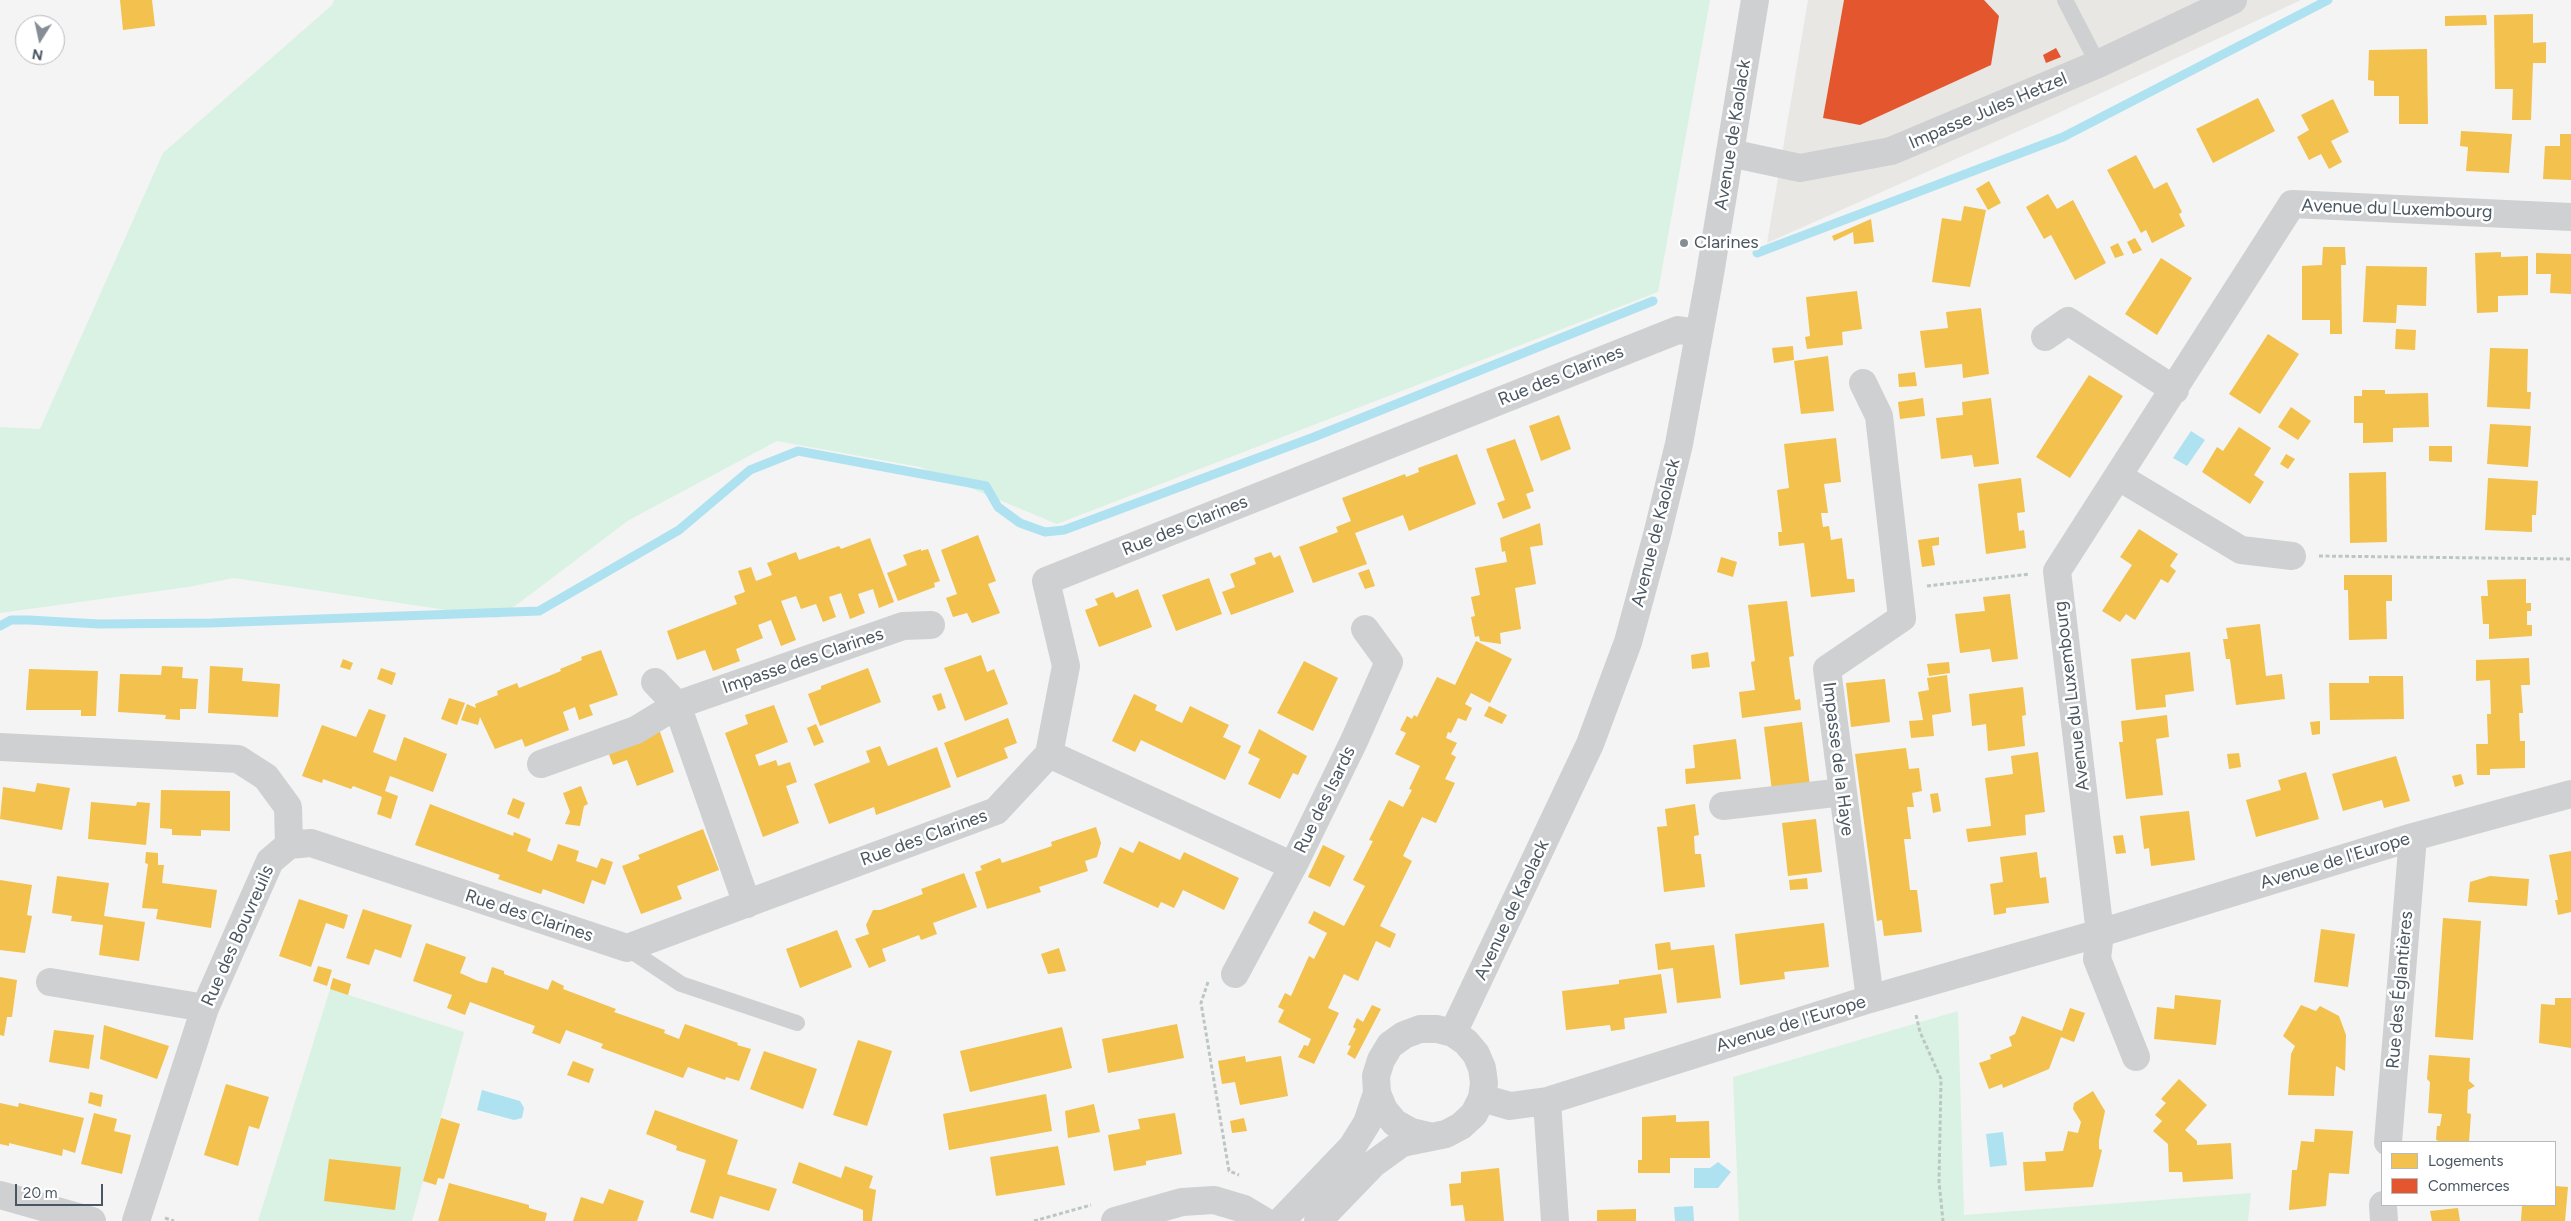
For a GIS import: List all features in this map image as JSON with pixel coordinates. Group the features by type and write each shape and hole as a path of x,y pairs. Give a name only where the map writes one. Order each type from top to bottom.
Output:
{"street":[{"name":"Avenue de Kaolack","path":"1453,1033 1590,744 1628,642 1670,480 1699,333 1755,0"},
{"name":"Impasse Jules Hetzel","path":"1730,153 1800,168 1891,151 2098,64 2233,0"},
{"name":"Avenue du Luxembourg","path":"2100,933 2058,571 2292,204 2571,216"},
{"path":"2045,337 2068,320 2175,390"},
{"name":"Rue des Clarines","path":"289,845 311,843 627,948 996,811 1049,754 1066,666 1046,581 1678,330 1699,333"},
{"name":"Impasse de la Haye","path":"1863,382 1879,416 1902,618 1827,669 1870,999"},
{"path":"2119,477 2241,550 2292,556"},
{"name":"Impasse des Clarines","path":"541,764 636,730 677,705 903,626 930,625"},
{"name":"Rue des Isards","path":"1049,754 1292,866 1354,741 1389,662 1365,629"},
{"path":"655,682 677,705 747,904"},
{"path":"0,748 238,759 266,777 288,807 289,845"},
{"path":"1723,806 1843,792"},
{"name":"Avenue de l'Europe","path":"1482,1098 1510,1106 1547,1101 1870,999 2100,933 2413,837 2571,794"},
{"name":"Rue des Églantières","path":"2388,1141 2413,837"},
{"name":"Rue des Bouvreuils","path":"136,1221 205,1008 270,861 289,845"},
{"path":"1235,974 1292,866"},
{"path":"2100,933 2097,959 2136,1057"},
{"path":"50,982 205,1008"},
{"path":"1293,1221 1326,1213 1373,1164 1402,1143 1428,1136 1446,1134 1461,1126 1474,1114 1482,1098 1484,1083 1482,1068 1476,1054 1466,1042 1453,1033 1437,1029 1420,1029 1404,1035 1390,1046 1381,1060 1376,1076 1377,1093 1384,1110 1395,1123 1411,1132 1428,1136"},
{"path":"1281,1221 1352,1147 1367,1123 1377,1093"},
{"path":"1547,1101 1554,1221"},
{"path":"0,1195 92,1221"},
{"path":"1115,1221 1182,1202 1214,1200 1244,1208 1264,1221"},
{"path":"2383,1206 2384,1221"}],"lane":[{"path":"2065,0 2098,64"},
{"path":"627,948 681,984 797,1023"}],"path":[{"path":"2292,556 2571,559"},
{"path":"1899,590 2058,571"},
{"path":"1235,974 1208,982 1201,1003 1229,1171 1246,1178"},
{"path":"1911,987 1920,1032 1941,1079 1939,1182 1943,1221"}],"shaded area":[{"path":"1808,0 2301,0 2039,122 1767,243"}],"green space":[{"path":"334,0 1710,0 1658,292 1057,524 920,467 777,441 629,520 499,618 234,578 188,587 0,613 0,427 40,429 163,153 332,5"},
{"path":"330,989 464,1032 412,1221 258,1221"},
{"path":"1958,1011 1964,1215 2251,1193 2248,1221 1739,1221 1733,1077"}],"water":[{"path":"2191,431 2205,440 2187,466 2173,458"},
{"path":"482,1090 520,1101 524,1108 522,1118 514,1120 477,1110"},
{"path":"2003,1132 2007,1165 1990,1167 1986,1134"},
{"path":"1718,1162 1731,1172 1718,1188 1694,1188 1694,1168 1710,1168"},
{"path":"1693,1206 1694,1221 1675,1221 1674,1207"}],"building: Logements":[{"path":"120,0 152,0 155,26 123,30"},
{"path":"2533,14 2533,43 2546,42 2546,63 2533,63 2531,120 2512,120 2513,89 2495,89 2494,15"},
{"path":"2486,15 2487,25 2445,26 2445,16"},
{"path":"2427,49 2428,124 2399,124 2399,96 2374,96 2374,81 2368,80 2369,50"},
{"path":"2258,98 2275,131 2213,163 2196,129"},
{"path":"2333,99 2349,132 2331,141 2342,162 2329,169 2321,154 2309,160 2297,137 2309,130 2301,115"},
{"path":"2461,131 2512,134 2509,173 2466,171 2468,147 2460,146"},
{"path":"2560,134 2571,134 2571,180 2543,179 2545,146 2560,146"},
{"path":"2136,155 2154,189 2167,182 2182,212 2179,214 2185,226 2152,243 2146,230 2141,233 2107,170"},
{"path":"1989,181 2001,203 1988,210 1976,189"},
{"path":"2048,194 2057,209 2073,200 2106,263 2075,280 2051,235 2044,239 2026,207"},
{"path":"1964,206 1986,210 1970,287 1932,282 1942,218 1961,221"},
{"path":"1871,219 1874,242 1854,244 1853,232 1834,241 1832,236"},
{"path":"2135,238 2142,250 2133,254 2127,242"},
{"path":"2118,243 2124,255 2115,258 2110,247"},
{"path":"2323,247 2345,247 2346,265 2341,265 2342,334 2330,334 2330,320 2302,320 2302,266 2322,265"},
{"path":"2501,252 2501,257 2528,256 2528,295 2498,296 2498,312 2477,313 2475,253"},
{"path":"2536,253 2571,254 2571,294 2550,293 2551,274 2536,274"},
{"path":"2161,258 2192,278 2157,335 2125,314"},
{"path":"2366,266 2427,267 2426,306 2397,305 2396,323 2363,322"},
{"path":"1857,291 1862,329 1842,332 1843,345 1807,349 1805,337 1810,336 1806,297"},
{"path":"1981,308 1989,374 1963,378 1962,364 1925,368 1920,331 1948,328 1946,312"},
{"path":"2396,329 2416,330 2415,350 2395,349"},
{"path":"2268,334 2299,354 2260,414 2229,394"},
{"path":"1793,346 1794,360 1774,363 1772,348"},
{"path":"2490,348 2528,349 2527,392 2531,392 2530,409 2487,407"},
{"path":"1828,356 1834,411 1801,414 1794,361"},
{"path":"1915,372 1917,386 1899,387 1898,374"},
{"path":"2089,375 2123,396 2070,478 2036,457"},
{"path":"2362,390 2385,390 2385,394 2428,393 2429,427 2393,428 2393,442 2363,443 2363,423 2354,423 2354,396 2362,396"},
{"path":"1923,398 1925,416 1900,419 1898,402"},
{"path":"1991,398 1999,464 1974,467 1972,455 1941,459 1936,418 1963,415 1962,402"},
{"path":"2291,407 2311,421 2298,440 2278,427"},
{"path":"1559,415 1571,449 1541,461 1529,426"},
{"path":"2490,424 2531,426 2528,467 2487,464"},
{"path":"2239,427 2271,448 2254,475 2264,482 2250,504 2202,472 2217,447 2223,451"},
{"path":"1836,438 1841,482 1824,484 1828,513 1821,513 1823,527 1829,526 1831,540 1842,538 1847,579 1854,579 1855,592 1811,597 1804,543 1779,546 1778,532 1782,532 1777,490 1789,488 1784,444"},
{"path":"1515,439 1534,491 1526,494 1531,508 1503,519 1497,503 1505,500 1486,449"},
{"path":"2429,446 2452,446 2452,462 2429,461"},
{"path":"1457,454 1476,504 1409,531 1403,515 1355,533 1367,564 1313,583 1299,547 1338,532 1336,527 1351,521 1342,498 1405,474 1406,477 1419,472 1418,468"},
{"path":"2286,454 2295,459 2288,469 2280,464"},
{"path":"2386,472 2387,542 2350,543 2349,473"},
{"path":"2021,478 2025,512 2017,513 2019,531 2024,530 2026,548 1986,554 1978,484"},
{"path":"2488,478 2538,481 2536,515 2532,515 2532,532 2485,530"},
{"path":"1540,523 1543,545 1530,547 1536,584 1515,588 1521,629 1500,633 1501,644 1480,641 1479,636 1475,637 1471,617 1475,616 1471,597 1480,595 1475,568 1507,562 1505,551 1502,552 1500,538"},
{"path":"2139,529 2178,554 2170,566 2176,571 2168,583 2161,579 2135,620 2126,614 2120,622 2102,611 2132,565 2120,557"},
{"path":"978,535 996,581 988,584 1000,613 972,623 967,613 953,617 946,598 957,594 941,550"},
{"path":"1939,537 1939,545 1932,546 1935,565 1922,567 1918,540"},
{"path":"870,538 894,602 879,608 873,589 858,594 865,613 850,619 841,593 829,597 836,617 823,622 816,604 801,609 796,596 781,601 796,640 781,646 771,620 758,625 763,638 736,649 740,661 713,671 705,650 677,660 667,631 737,604 734,596 745,592 738,571 751,567 756,581 772,575 767,563 796,552 799,560 839,546 841,549"},
{"path":"921,549 921,551 928,549 940,581 934,583 935,587 898,601 887,573 907,565 903,555"},
{"path":"1271,552 1274,558 1280,555 1294,592 1231,615 1222,592 1235,587 1230,574 1256,564 1254,558"},
{"path":"1721,557 1737,562 1733,577 1717,572"},
{"path":"1369,569 1375,586 1365,589 1358,573"},
{"path":"2344,575 2392,575 2392,601 2386,601 2387,639 2349,640 2348,590 2344,590"},
{"path":"1209,578 1222,614 1176,631 1162,595"},
{"path":"2526,579 2526,603 2531,603 2531,611 2527,611 2527,625 2532,625 2532,636 2489,639 2489,624 2483,624 2481,596 2488,596 2487,580"},
{"path":"1138,589 1152,627 1099,647 1085,610 1098,605 1095,599 1113,592 1116,598"},
{"path":"2010,594 2018,659 1992,662 1990,649 1960,653 1955,614 1985,611 1983,597"},
{"path":"1787,601 1794,656 1789,657 1795,700 1800,699 1801,710 1742,718 1739,692 1755,690 1751,662 1755,661 1748,605"},
{"path":"2260,624 2266,676 2282,674 2285,699 2236,705 2230,659 2226,659 2223,639 2228,639 2226,628"},
{"path":"1476,641 1512,659 1490,703 1471,693 1465,704 1472,708 1466,721 1458,718 1451,733 1448,732 1446,738 1457,743 1451,754 1456,757 1445,779 1455,783 1436,823 1422,817 1403,856 1412,861 1380,926 1396,934 1390,948 1376,941 1358,981 1344,974 1328,1008 1339,1013 1314,1064 1298,1057 1304,1045 1308,1046 1311,1039 1278,1022 1284,1010 1278,1007 1285,993 1291,996 1309,956 1314,959 1327,933 1308,923 1314,911 1344,926 1365,886 1353,880 1373,841 1369,840 1389,800 1403,807 1412,790 1409,789 1420,766 1395,754 1406,733 1400,730 1407,716 1412,719 1414,715 1417,717 1437,677 1455,685"},
{"path":"601,650 618,695 589,705 593,715 579,720 575,707 563,712 569,730 525,747 522,739 495,749 480,717 478,725 461,720 467,704 476,708 475,704 498,695 497,691 517,683 519,688 561,671 560,669 582,660 581,657"},
{"path":"1708,652 1710,667 1692,669 1691,655"},
{"path":"2190,652 2194,691 2165,695 2166,707 2136,710 2131,659"},
{"path":"981,655 987,672 994,669 1008,704 965,721 944,668"},
{"path":"2529,658 2530,685 2521,685 2523,713 2519,713 2520,741 2525,741 2525,768 2490,769 2490,775 2477,775 2476,744 2488,744 2487,714 2491,714 2490,680 2476,681 2476,660"},
{"path":"343,659 353,663 350,670 340,667"},
{"path":"1304,661 1338,678 1313,731 1277,713"},
{"path":"1949,662 1950,673 1929,676 1927,664"},
{"path":"162,666 183,667 182,678 198,679 196,709 180,709 180,720 165,719 166,715 118,712 120,674 161,675"},
{"path":"210,666 243,668 242,681 280,684 278,717 208,713"},
{"path":"381,668 396,673 392,685 377,679"},
{"path":"868,668 881,702 820,726 808,694 821,689 821,686"},
{"path":"29,669 98,671 96,716 81,716 81,710 26,710"},
{"path":"1947,675 1951,712 1932,715 1934,736 1911,738 1909,721 1923,720 1918,692 1929,690 1927,678"},
{"path":"2369,676 2403,676 2404,719 2330,720 2329,683 2369,683"},
{"path":"1885,679 1890,722 1851,727 1846,683"},
{"path":"2023,687 2026,715 2022,716 2025,746 1988,751 1986,724 1972,726 1969,694"},
{"path":"941,693 946,708 938,711 932,696"},
{"path":"1134,694 1157,705 1155,710 1182,723 1190,706 1229,725 1223,737 1241,746 1225,780 1141,740 1135,752 1112,741"},
{"path":"449,698 465,703 457,725 441,719"},
{"path":"774,705 788,742 755,755 759,766 776,760 778,766 790,762 797,782 786,786 799,823 763,837 725,733 748,724 745,715"},
{"path":"1489,706 1507,715 1502,724 1484,716"},
{"path":"369,709 386,715 373,752 396,761 404,737 447,754 433,792 390,776 385,791 398,796 391,819 377,814 382,797 353,786 351,789 323,779 322,783 302,776 322,725 356,737"},
{"path":"2167,715 2169,737 2156,739 2163,795 2126,799 2119,742 2123,742 2121,721"},
{"path":"1008,718 1017,743 1004,748 1008,758 957,778 944,743"},
{"path":"2320,721 2320,734 2312,735 2310,722"},
{"path":"1802,722 1810,786 1772,791 1764,727"},
{"path":"816,724 824,742 814,746 807,728"},
{"path":"659,729 674,772 637,786 627,760 613,765 607,749"},
{"path":"1259,729 1307,756 1298,775 1293,773 1280,799 1248,784 1260,759 1248,753"},
{"path":"1736,739 1741,779 1686,784 1685,769 1695,768 1693,745"},
{"path":"880,746 888,766 937,747 951,787 876,815 874,807 829,824 814,784 870,762 866,751"},
{"path":"1906,748 1909,769 1919,768 1922,791 1912,793 1914,807 1907,807 1911,839 1904,839 1910,890 1917,890 1922,932 1884,936 1882,920 1877,921 1855,754"},
{"path":"2038,752 2045,812 2025,815 2026,835 1968,842 1966,829 1991,826 1985,778 2013,774 2011,756"},
{"path":"2239,753 2241,767 2229,769 2227,754"},
{"path":"2396,756 2410,801 2384,808 2382,800 2343,811 2332,774"},
{"path":"2306,772 2319,819 2256,837 2246,800 2281,790 2278,780"},
{"path":"2461,774 2464,784 2455,787 2452,776"},
{"path":"37,783 70,788 62,830 0,819 3,787 35,792"},
{"path":"581,786 588,804 584,806 580,826 565,824 570,812 563,793"},
{"path":"161,790 230,791 230,831 201,830 201,836 172,835 172,829 160,828"},
{"path":"1938,793 1941,811 1933,813 1930,794"},
{"path":"513,798 525,803 519,819 507,814"},
{"path":"91,802 136,806 137,802 150,803 146,845 88,839"},
{"path":"430,804 513,836 514,832 531,839 527,851 552,861 558,844 579,851 576,861 597,868 601,858 613,862 605,885 592,880 584,904 543,889 541,894 498,879 500,875 415,845"},
{"path":"1695,804 1699,835 1694,836 1695,854 1701,854 1705,887 1664,892 1657,827 1667,826 1665,809"},
{"path":"2189,811 2195,860 2151,866 2149,848 2144,849 2140,816"},
{"path":"1816,819 1822,872 1788,876 1782,823"},
{"path":"1096,827 1101,843 1097,857 1085,861 1088,871 1039,887 1041,892 987,909 975,872 982,870 980,866 1000,858 1002,863 1052,846 1051,842"},
{"path":"703,829 719,870 677,886 682,899 641,914 622,866 640,859 638,855"},
{"path":"2123,835 2126,853 2116,854 2113,836"},
{"path":"1139,841 1180,860 1184,852 1239,878 1224,910 1183,890 1174,908 1161,902 1158,908 1103,883 1120,847 1133,853"},
{"path":"1323,845 1345,856 1330,887 1308,877"},
{"path":"2571,851 2571,912 2558,915 2555,900 2558,900 2549,855"},
{"path":"146,852 158,853 158,865 164,865 162,883 217,890 211,928 156,919 158,909 142,908 148,864 145,863"},
{"path":"2037,852 2040,878 2046,877 2049,903 2006,908 2006,913 1994,915 1990,884 2003,882 2000,857"},
{"path":"964,873 977,907 933,923 937,934 921,940 919,935 882,949 886,961 869,968 855,939 869,934 866,925 873,910 880,910 923,894 921,889"},
{"path":"57,876 109,883 104,916 145,922 139,961 99,955 103,925 71,921 72,916 52,913"},
{"path":"2490,876 2529,879 2527,906 2468,902 2470,882"},
{"path":"1807,878 1808,889 1790,890 1789,880"},
{"path":"0,880 32,885 27,915 32,916 25,953 0,950"},
{"path":"299,899 348,915 344,929 326,923 311,967 279,956"},
{"path":"363,909 412,925 401,958 375,949 369,965 346,958"},
{"path":"2443,918 2481,921 2473,1040 2435,1037"},
{"path":"1824,923 1829,967 1784,972 1785,979 1740,985 1735,934"},
{"path":"2321,929 2355,934 2348,987 2314,982"},
{"path":"837,930 852,967 800,988 786,949"},
{"path":"1670,942 1671,950 1714,945 1721,998 1677,1003 1673,968 1658,970 1655,944"},
{"path":"426,943 466,957 460,973 478,981 487,983 492,967 504,971 504,974 548,990 552,980 564,986 563,989 616,1009 614,1012 665,1030 664,1033 679,1039 685,1024 738,1043 737,1045 751,1049 739,1081 726,1077 725,1080 688,1067 683,1078 601,1048 603,1044 566,1030 560,1044 532,1033 535,1026 470,1002 465,1015 447,1008 452,995 413,981"},
{"path":"1059,948 1066,971 1048,974 1041,954"},
{"path":"318,966 332,970 327,986 313,981"},
{"path":"1661,974 1667,1013 1624,1018 1625,1029 1611,1031 1610,1025 1566,1030 1562,991 1619,984 1619,980"},
{"path":"0,977 17,980 12,1017 7,1017 4,1036 0,1035"},
{"path":"333,978 351,984 348,995 330,989"},
{"path":"2175,995 2221,1000 2216,1045 2154,1039 2157,1007 2174,1009"},
{"path":"2555,998 2571,998 2571,1048 2539,1043 2541,1004 2555,1005"},
{"path":"1372,1005 1381,1009 1355,1059 1347,1054 1351,1046 1348,1045 1356,1029 1353,1027 1357,1018 1363,1022"},
{"path":"2301,1005 2316,1011 2320,1006 2339,1016 2346,1035 2345,1071 2336,1066 2334,1096 2288,1095 2291,1054 2295,1046 2283,1036"},
{"path":"2070,1008 2085,1013 2074,1042 2061,1037 2049,1069 2003,1088 2002,1084 1989,1089 1979,1063 1991,1059 1990,1055 2012,1046 2009,1037 2015,1034 2022,1016 2062,1031"},
{"path":"1177,1024 1184,1058 1108,1073 1102,1039"},
{"path":"104,1025 169,1046 157,1079 100,1059"},
{"path":"1062,1027 1072,1068 970,1092 960,1051"},
{"path":"54,1030 94,1035 89,1069 49,1062"},
{"path":"858,1040 892,1051 867,1126 833,1115"},
{"path":"764,1051 817,1069 803,1109 750,1089"},
{"path":"2429,1055 2470,1058 2469,1081 2475,1086 2468,1090 2467,1113 2471,1114 2469,1141 2436,1140 2437,1126 2440,1126 2442,1114 2428,1113 2430,1082 2427,1079"},
{"path":"1245,1056 1246,1062 1281,1056 1288,1096 1240,1105 1235,1082 1222,1084 1218,1061"},
{"path":"573,1061 594,1069 589,1083 567,1075"},
{"path":"2179,1079 2207,1105 2185,1130 2197,1141 2197,1145 2231,1143 2233,1179 2183,1182 2182,1172 2169,1172 2168,1144 2153,1131 2162,1121 2155,1115 2166,1103 2161,1099"},
{"path":"226,1084 269,1097 259,1129 249,1126 238,1166 204,1155"},
{"path":"2093,1091 2105,1111 2099,1140 2099,1149 2102,1150 2093,1187 2025,1191 2023,1162 2046,1161 2045,1152 2063,1151 2068,1131 2078,1133 2081,1122 2073,1109 2074,1103"},
{"path":"90,1092 103,1095 101,1107 88,1103"},
{"path":"1046,1094 1052,1131 949,1150 943,1114"},
{"path":"0,1103 18,1107 19,1103 84,1118 75,1153 63,1149 62,1156 9,1143 9,1146 0,1144"},
{"path":"1094,1104 1100,1132 1068,1138 1065,1111"},
{"path":"655,1110 738,1140 727,1174 777,1189 769,1211 720,1196 713,1219 690,1212 706,1160 676,1150 677,1146 646,1134"},
{"path":"94,1113 117,1119 114,1131 131,1135 122,1174 81,1164"},
{"path":"1175,1113 1182,1154 1146,1161 1146,1165 1114,1171 1108,1135 1140,1129 1138,1119"},
{"path":"1676,1115 1676,1122 1709,1121 1710,1158 1670,1158 1670,1173 1638,1173 1638,1160 1642,1160 1642,1117"},
{"path":"441,1118 460,1124 444,1179 438,1178 436,1185 423,1181"},
{"path":"1244,1118 1247,1131 1232,1133 1230,1121"},
{"path":"2315,1129 2353,1131 2349,1174 2329,1173 2326,1206 2289,1210 2292,1170 2297,1170 2301,1141 2314,1142"},
{"path":"1058,1146 1065,1185 996,1196 990,1157"},
{"path":"329,1159 401,1167 395,1210 324,1201"},
{"path":"799,1162 841,1178 845,1166 873,1176 869,1188 876,1190 872,1221 863,1221 863,1210 792,1183"},
{"path":"1499,1168 1504,1221 1465,1221 1463,1205 1451,1206 1449,1184 1461,1183 1461,1172"},
{"path":"449,1183 529,1205 529,1208 547,1213 545,1221 438,1221"},
{"path":"2556,1186 2568,1187 2565,1221 2521,1221 2522,1206 2556,1206"},
{"path":"609,1189 644,1201 637,1221 573,1221 581,1197 603,1204"},
{"path":"2458,1208 2460,1221 2432,1221 2430,1211"},
{"path":"1636,1209 1636,1221 1597,1221 1597,1210"}],"building: Commerces":[{"path":"1844,0 1984,0 1999,16 1991,65 1860,125 1823,118"},
{"path":"2056,48 2061,57 2046,63 2043,55"}],"waterway":[{"path":"1757,253 2063,137 2328,0"},
{"path":"0,626 11,620 99,624 211,623 539,611 679,530 750,470 798,451 986,486 998,507 1020,523 1045,532 1064,530 1314,437 1653,301"}],"place":[{"name":"Clarines","path":"1684,243"}]}
